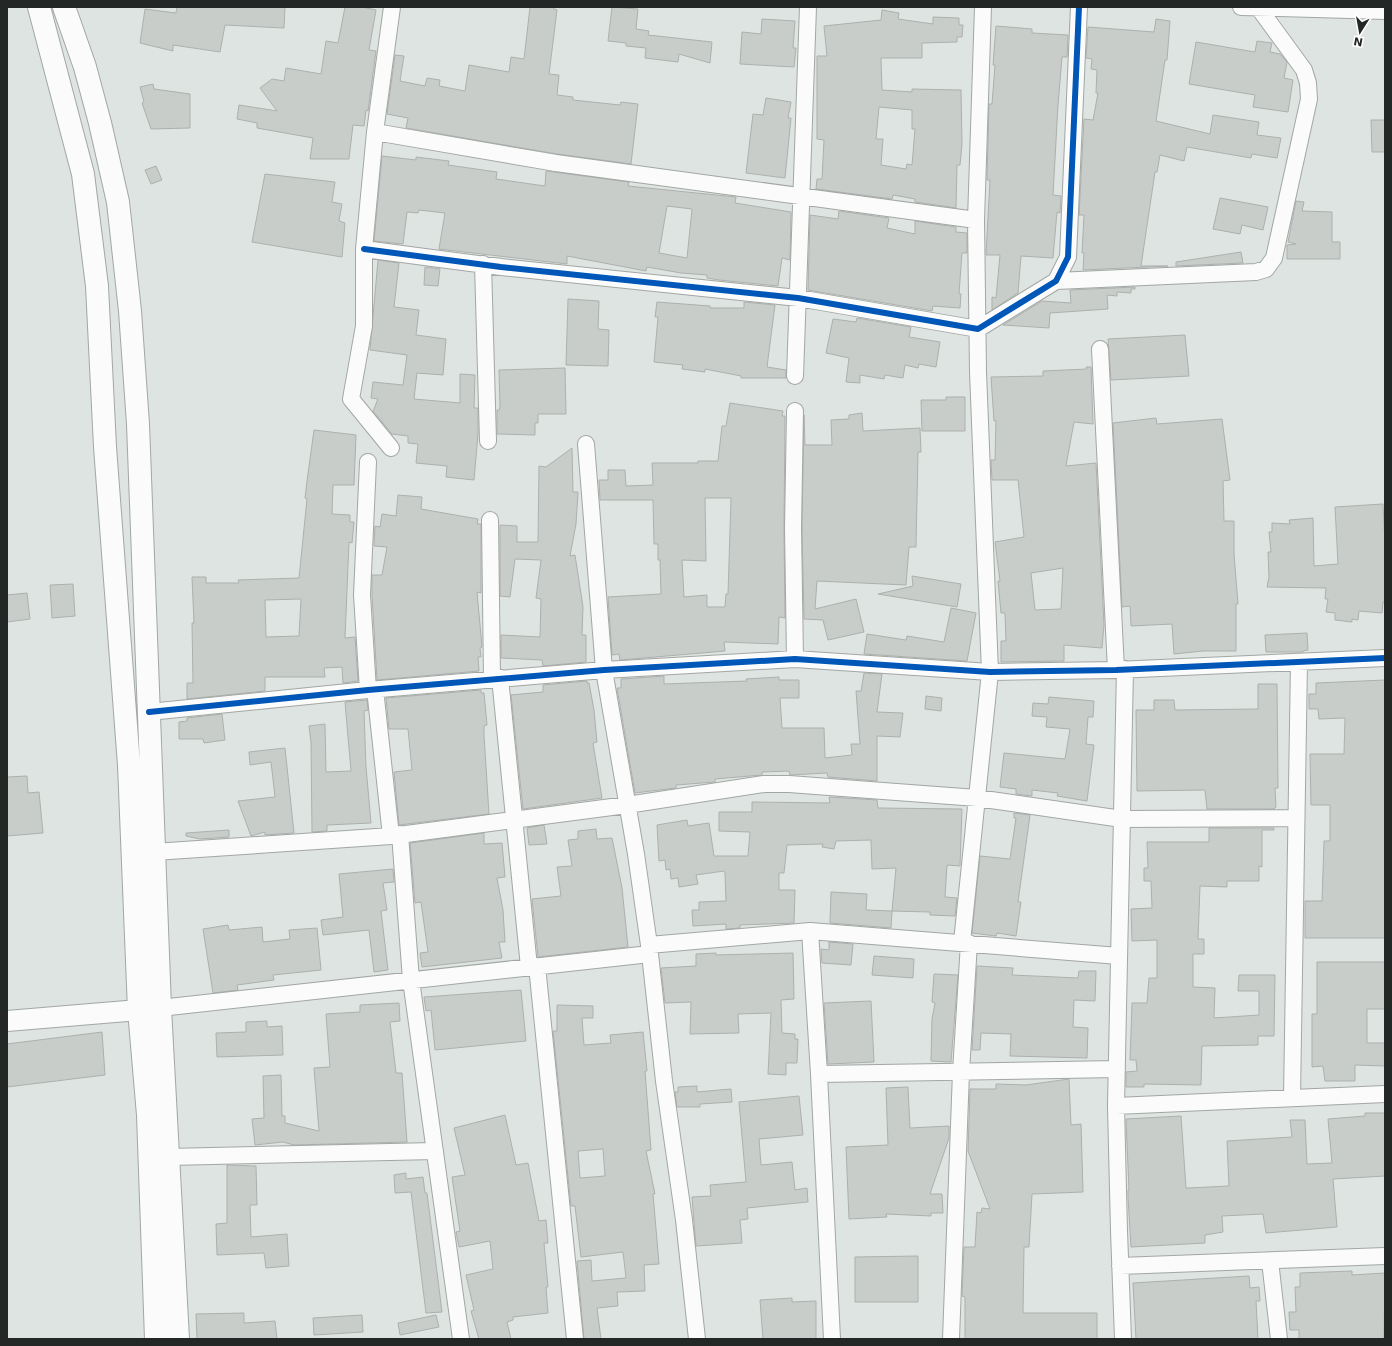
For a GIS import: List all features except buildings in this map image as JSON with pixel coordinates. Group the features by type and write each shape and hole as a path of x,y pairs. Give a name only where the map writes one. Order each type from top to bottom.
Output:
{"main road":[{"path":"39,7 83,174 98,286 105,447 129,765 139,1010 148,1115 156,1339"},
{"path":"64,7 84,67 100,123 118,202 124,250 138,430 160,1008 178,1339"}],"street":[{"path":"391,448 351,399 364,326 364,248 375,132 392,7"},
{"path":"795,376 808,7"},
{"path":"951,1339 966,942 977,798 990,672 978,372 976,220 983,7"},
{"path":"364,248 483,264 798,298 978,335 1056,281 1068,257 1079,7"},
{"path":"1241,7 1342,8 1385,11"},
{"path":"1056,281 1256,272 1266,269 1274,258 1309,99 1308,83 1304,70 1258,7"},
{"path":"375,132 556,163 976,220"},
{"path":"483,264 488,441"},
{"path":"1100,349 1121,670 1122,819 1116,1106 1123,1339"},
{"path":"795,411 793,528 795,659"},
{"path":"586,444 604,670 627,805 649,950 664,1081 684,1220 697,1339"},
{"path":"368,462 362,595 371,689 396,835 411,980 461,1339"},
{"path":"490,520 496,679 533,967 575,1339"},
{"path":"149,712 371,689 604,670 795,659 990,672 1121,670 1385,658"},
{"path":"1292,1097 1299,662"},
{"path":"154,852 396,835 627,805 764,784 789,784 977,798 1122,819 1296,818"},
{"path":"160,1008 533,967 649,950 810,931 966,942 1119,956"},
{"path":"810,931 820,1074 832,1339"},
{"path":"7,1021 139,1010"},
{"path":"820,1074 1117,1069"},
{"path":"1116,1106 1385,1094"},
{"path":"168,1157 435,1151"},
{"path":"1120,1266 1385,1256"},
{"path":"1270,1261 1279,1339"}],"cycle path":[{"path":"364,249 501,267 798,298 978,329 1056,281 1068,257 1079,7"},
{"path":"149,712 368,690 604,670 795,659 990,672 1116,670 1385,658"}]}
